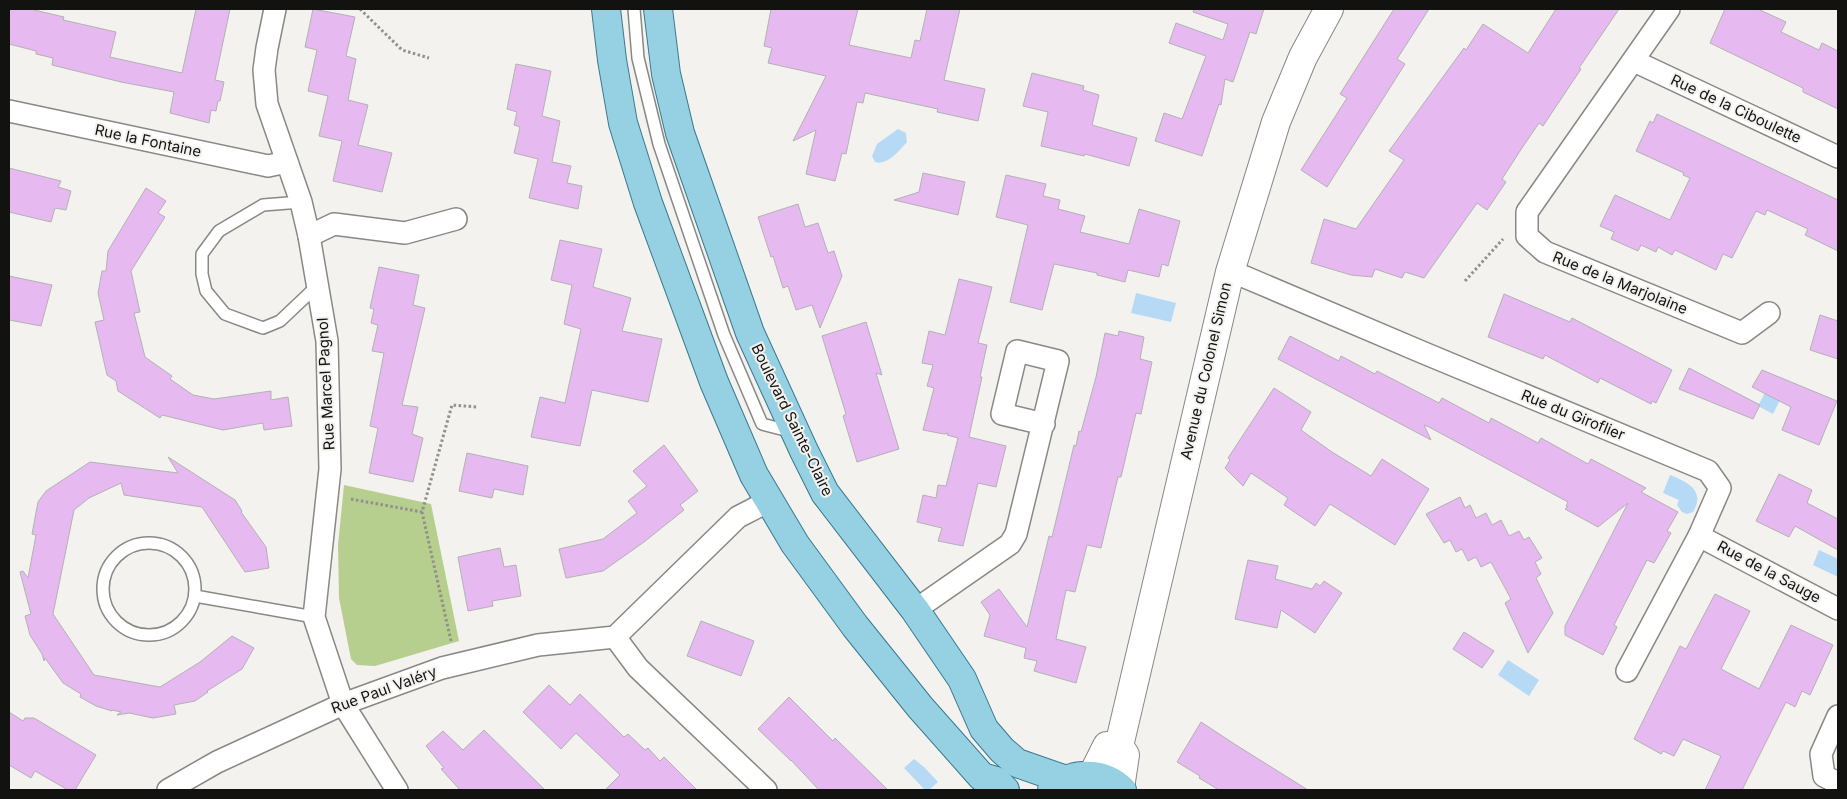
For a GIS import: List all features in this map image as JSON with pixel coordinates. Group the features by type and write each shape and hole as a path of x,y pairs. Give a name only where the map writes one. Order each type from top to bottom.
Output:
{"main road":[{"path":"606,9 612,60 623,123 648,203 714,382 754,475 795,544 861,633 981,784 996,781 1005,790"},
{"name":"Boulevard Sainte-Claire","path":"658,9 666,74 680,133 750,333 825,493 914,610 962,679 984,729 1002,750 1017,763 1070,782 1107,780 1121,789"},
{"name":"Avenue du Colonel Simon","path":"1121,789 1125,755 1119,746 1230,272 1276,122 1303,58 1329,9"},
{"path":"1070,782 1107,746 1119,746"}],"street":[{"name":"Rue Marcel Pagnol","path":"275,9 264,70 267,104 301,202 309,236 327,341 330,469 314,617 342,704 397,790"},
{"path":"1527,212 1669,9"},
{"name":"Rue de la Ciboulette","path":"1634,61 1838,157"},
{"name":"Rue la Fontaine","path":"9,111 268,166 287,162"},
{"name":"Rue de la Marjolaine","path":"1527,212 1527,236 1545,252 1724,326 1742,333 1769,312"},
{"path":"309,236 334,224 406,233 456,219"},
{"name":"Rue du Giroflier","path":"1230,272 1245,276 1708,471 1720,488 1699,536 1628,671"},
{"path":"914,610 1010,544 1016,534 1044,424"},
{"path":"766,790 638,668 615,637 738,517 769,501"},
{"name":"Rue de la Sauge","path":"1699,536 1838,609"},
{"name":"Rue Paul Valéry","path":"168,790 217,762 342,704 442,668 538,645 615,637"},
{"path":"1838,716 1821,754 1824,776 1838,783"}],"lane":[{"path":"634,9 638,58 659,144 724,335 762,424 795,432"},
{"path":"301,202 263,205 219,231 202,254 202,274 206,291 225,314 263,328 280,321 318,285"},
{"path":"158,542 175,550 189,565 195,580 195,596 190,612 180,623 167,632 152,636 129,631 116,622 109,613 103,598 102,580 108,565 120,552 135,544 158,542"},
{"path":"195,596 314,617"}],"path":[{"path":"360,9 402,50 429,58"},
{"path":"1465,281 1527,212"},
{"path":"456,665 422,512 452,404 477,407"},
{"path":"327,494 422,512"}],"green space":[{"path":"344,485 431,504 459,641 375,666 357,665 351,659 339,598 338,545"}],"water":[{"path":"898,129 906,133 907,142 888,160 879,163 875,162 872,156 877,144"},
{"path":"1136,293 1176,303 1171,322 1131,313"},
{"path":"1774,375 1789,382 1773,414 1758,406"},
{"path":"1670,475 1688,484 1696,492 1697,498 1693,512 1687,514 1682,512 1677,505 1679,500 1663,493"},
{"path":"1819,550 1838,559 1838,577 1813,565"},
{"path":"1508,660 1539,680 1529,696 1498,675"},
{"path":"914,759 938,782 929,790 925,790 904,768"}],"building":[{"path":"9,9 30,9 64,17 63,20 116,32 110,57 182,73 196,9 230,9 215,80 224,82 216,111 211,110 209,123 170,113 174,92 121,82 52,65 53,58 36,54 36,51 9,44"},
{"path":"313,9 355,17 346,56 356,59 348,100 368,105 358,145 392,153 382,192 333,181 342,141 319,136 328,96 308,91 317,50 305,47"},
{"path":"771,9 858,9 849,45 911,58 915,40 920,41 927,9 960,9 944,80 985,89 978,121 937,112 938,109 865,93 863,103 857,102 846,154 842,153 835,181 806,174 816,130 793,141 826,76 768,63 772,48 764,46"},
{"path":"1194,9 1264,9 1256,34 1250,32 1233,82 1225,79 1221,105 1219,104 1202,156 1155,141 1164,113 1182,119 1206,56 1169,43 1176,23 1223,40 1228,24 1193,12"},
{"path":"1394,9 1429,9 1397,59 1405,64 1327,187 1301,170 1347,98 1340,94"},
{"path":"1556,9 1619,9 1543,126 1539,123 1520,151 1502,179 1506,182 1487,210 1477,203 1424,278 1405,272 1402,278 1375,269 1372,277 1351,275 1311,263 1324,219 1356,229 1404,160 1389,151 1464,48 1466,50 1483,24 1528,53"},
{"path":"1725,9 1758,9 1786,22 1781,32 1819,50 1822,43 1838,51 1838,109 1803,92 1803,88 1710,43"},
{"path":"516,64 551,71 542,116 560,121 552,162 571,166 567,183 582,186 578,209 529,198 538,159 514,153 520,127 514,125 517,112 507,109"},
{"path":"1032,73 1084,86 1083,90 1099,95 1092,125 1137,138 1129,166 1085,154 1084,156 1041,146 1048,112 1023,106"},
{"path":"1657,114 1838,200 1838,251 1805,235 1808,229 1767,210 1765,215 1756,211 1732,258 1723,254 1716,270 1675,250 1672,255 1658,247 1656,252 1641,245 1638,251 1611,239 1614,232 1600,226 1615,195 1670,220 1690,178 1683,175 1684,173 1636,151 1650,121 1653,123"},
{"path":"9,168 61,181 58,187 71,191 66,210 55,208 51,222 9,212"},
{"path":"923,173 965,182 958,215 894,200 919,192"},
{"path":"1006,175 1046,184 1043,196 1060,200 1058,209 1085,216 1080,232 1129,244 1139,209 1180,221 1168,266 1162,264 1159,277 1128,270 1125,282 1097,275 1097,273 1054,264 1042,310 1010,302 1028,225 996,217"},
{"path":"146,188 166,201 158,213 165,217 131,271 140,312 134,313 145,357 172,376 170,379 193,395 214,399 271,391 271,400 288,397 292,426 264,430 263,423 223,430 162,415 160,418 118,391 116,381 107,375 95,322 104,320 98,293 102,271 106,271 108,251"},
{"path":"798,204 805,227 818,223 828,253 834,251 842,276 820,328 812,305 796,310 788,286 783,288 758,217"},
{"path":"560,240 602,249 593,287 631,298 622,331 662,339 648,402 592,390 580,446 531,437 540,397 565,403 581,329 564,324 572,285 551,280"},
{"path":"379,267 419,275 413,305 425,308 402,405 418,407 412,434 423,438 413,482 369,473 378,428 370,426 384,353 372,351 378,325 371,323 374,309 370,308"},
{"path":"9,276 52,285 41,326 9,320"},
{"path":"959,279 992,287 978,343 987,345 969,437 1006,446 996,487 978,483 963,546 938,541 942,528 917,522 923,495 936,498 938,485 946,486 958,438 947,435 948,433 923,430 934,388 927,386 933,365 922,363 929,331 945,335"},
{"path":"1504,294 1570,322 1572,318 1672,370 1656,403 1652,401 1651,404 1600,378 1598,383 1545,355 1543,359 1488,337"},
{"path":"1820,315 1838,321 1838,359 1810,350"},
{"path":"866,322 882,375 876,373 899,449 857,462 843,416 846,414 822,336"},
{"path":"1119,331 1144,337 1140,359 1152,362 1141,414 1136,413 1121,477 1118,477 1101,548 1087,545 1075,592 1066,590 1056,639 1086,647 1076,683 1034,671 1037,661 1024,658 1026,648 984,636 990,615 981,602 999,589 1027,627 1049,536 1052,537 1074,445 1076,446 1079,431 1081,432 1096,377 1105,333 1118,336"},
{"path":"1290,336 1339,361 1341,356 1375,374 1377,371 1439,403 1442,398 1489,423 1491,418 1538,443 1541,438 1588,464 1591,459 1646,488 1641,492 1678,512 1667,531 1671,533 1654,563 1647,560 1614,625 1617,627 1603,655 1565,635 1565,626 1628,503 1598,527 1565,509 1568,507 1566,506 1568,502 1429,427 1424,425 1431,440 1278,359"},
{"path":"1689,368 1760,405 1753,419 1679,389"},
{"path":"1762,370 1837,401 1819,445 1782,430 1791,407 1752,387"},
{"path":"1274,388 1311,412 1301,430 1332,452 1371,476 1382,459 1429,489 1395,545 1330,504 1315,526 1284,505 1288,498 1251,473 1243,486 1225,468 1230,460 1228,458"},
{"path":"664,445 698,491 680,505 684,510 603,571 566,578 559,549 603,539 637,513 628,501 647,486 633,471"},
{"path":"467,453 528,466 523,495 494,489 492,498 459,491"},
{"path":"168,457 235,500 241,512 266,547 269,568 245,572 202,507 124,495 121,483 89,498 74,510 53,614 94,675 160,687 200,662 232,636 254,648 242,669 207,691 195,701 174,705 176,714 153,718 129,713 117,715 121,712 96,706 80,697 81,694 63,683 45,658 44,661 42,654 30,635 25,616 31,614 20,572 23,571 28,578 36,535 32,534 38,502 46,491 90,462 178,473"},
{"path":"1779,474 1812,490 1807,503 1838,519 1838,550 1795,526 1789,537 1756,521"},
{"path":"1460,497 1465,508 1470,505 1476,518 1486,513 1492,525 1501,520 1509,536 1519,531 1524,540 1529,537 1542,558 1535,562 1541,574 1536,578 1553,613 1528,653 1505,603 1511,599 1491,562 1481,567 1476,557 1468,561 1462,549 1456,552 1450,540 1444,543 1426,514"},
{"path":"500,548 504,567 516,565 521,596 492,601 493,606 468,611 458,557"},
{"path":"1248,560 1278,566 1275,579 1312,589 1316,583 1320,586 1324,581 1342,593 1315,633 1281,610 1277,628 1235,619"},
{"path":"1715,594 1750,611 1721,669 1759,689 1791,625 1833,645 1810,695 1802,691 1795,707 1786,702 1742,790 1705,790 1721,756 1683,739 1674,756 1663,751 1661,754 1634,739 1680,646 1686,649"},
{"path":"701,621 754,641 741,676 687,656"},
{"path":"1464,632 1494,651 1482,668 1453,649"},
{"path":"549,685 570,705 580,694 624,737 628,734 645,750 648,748 660,761 664,757 697,790 605,790 620,775 576,733 561,749 523,712"},
{"path":"789,697 833,741 835,738 888,790 819,790 758,729"},
{"path":"9,712 23,721 25,718 34,718 96,755 75,790 68,790 35,771 31,778 9,765"},
{"path":"1201,722 1308,790 1219,790 1199,778 1200,776 1177,762"},
{"path":"484,730 545,790 460,790 441,769 444,768 426,746 443,731 463,750"}]}
